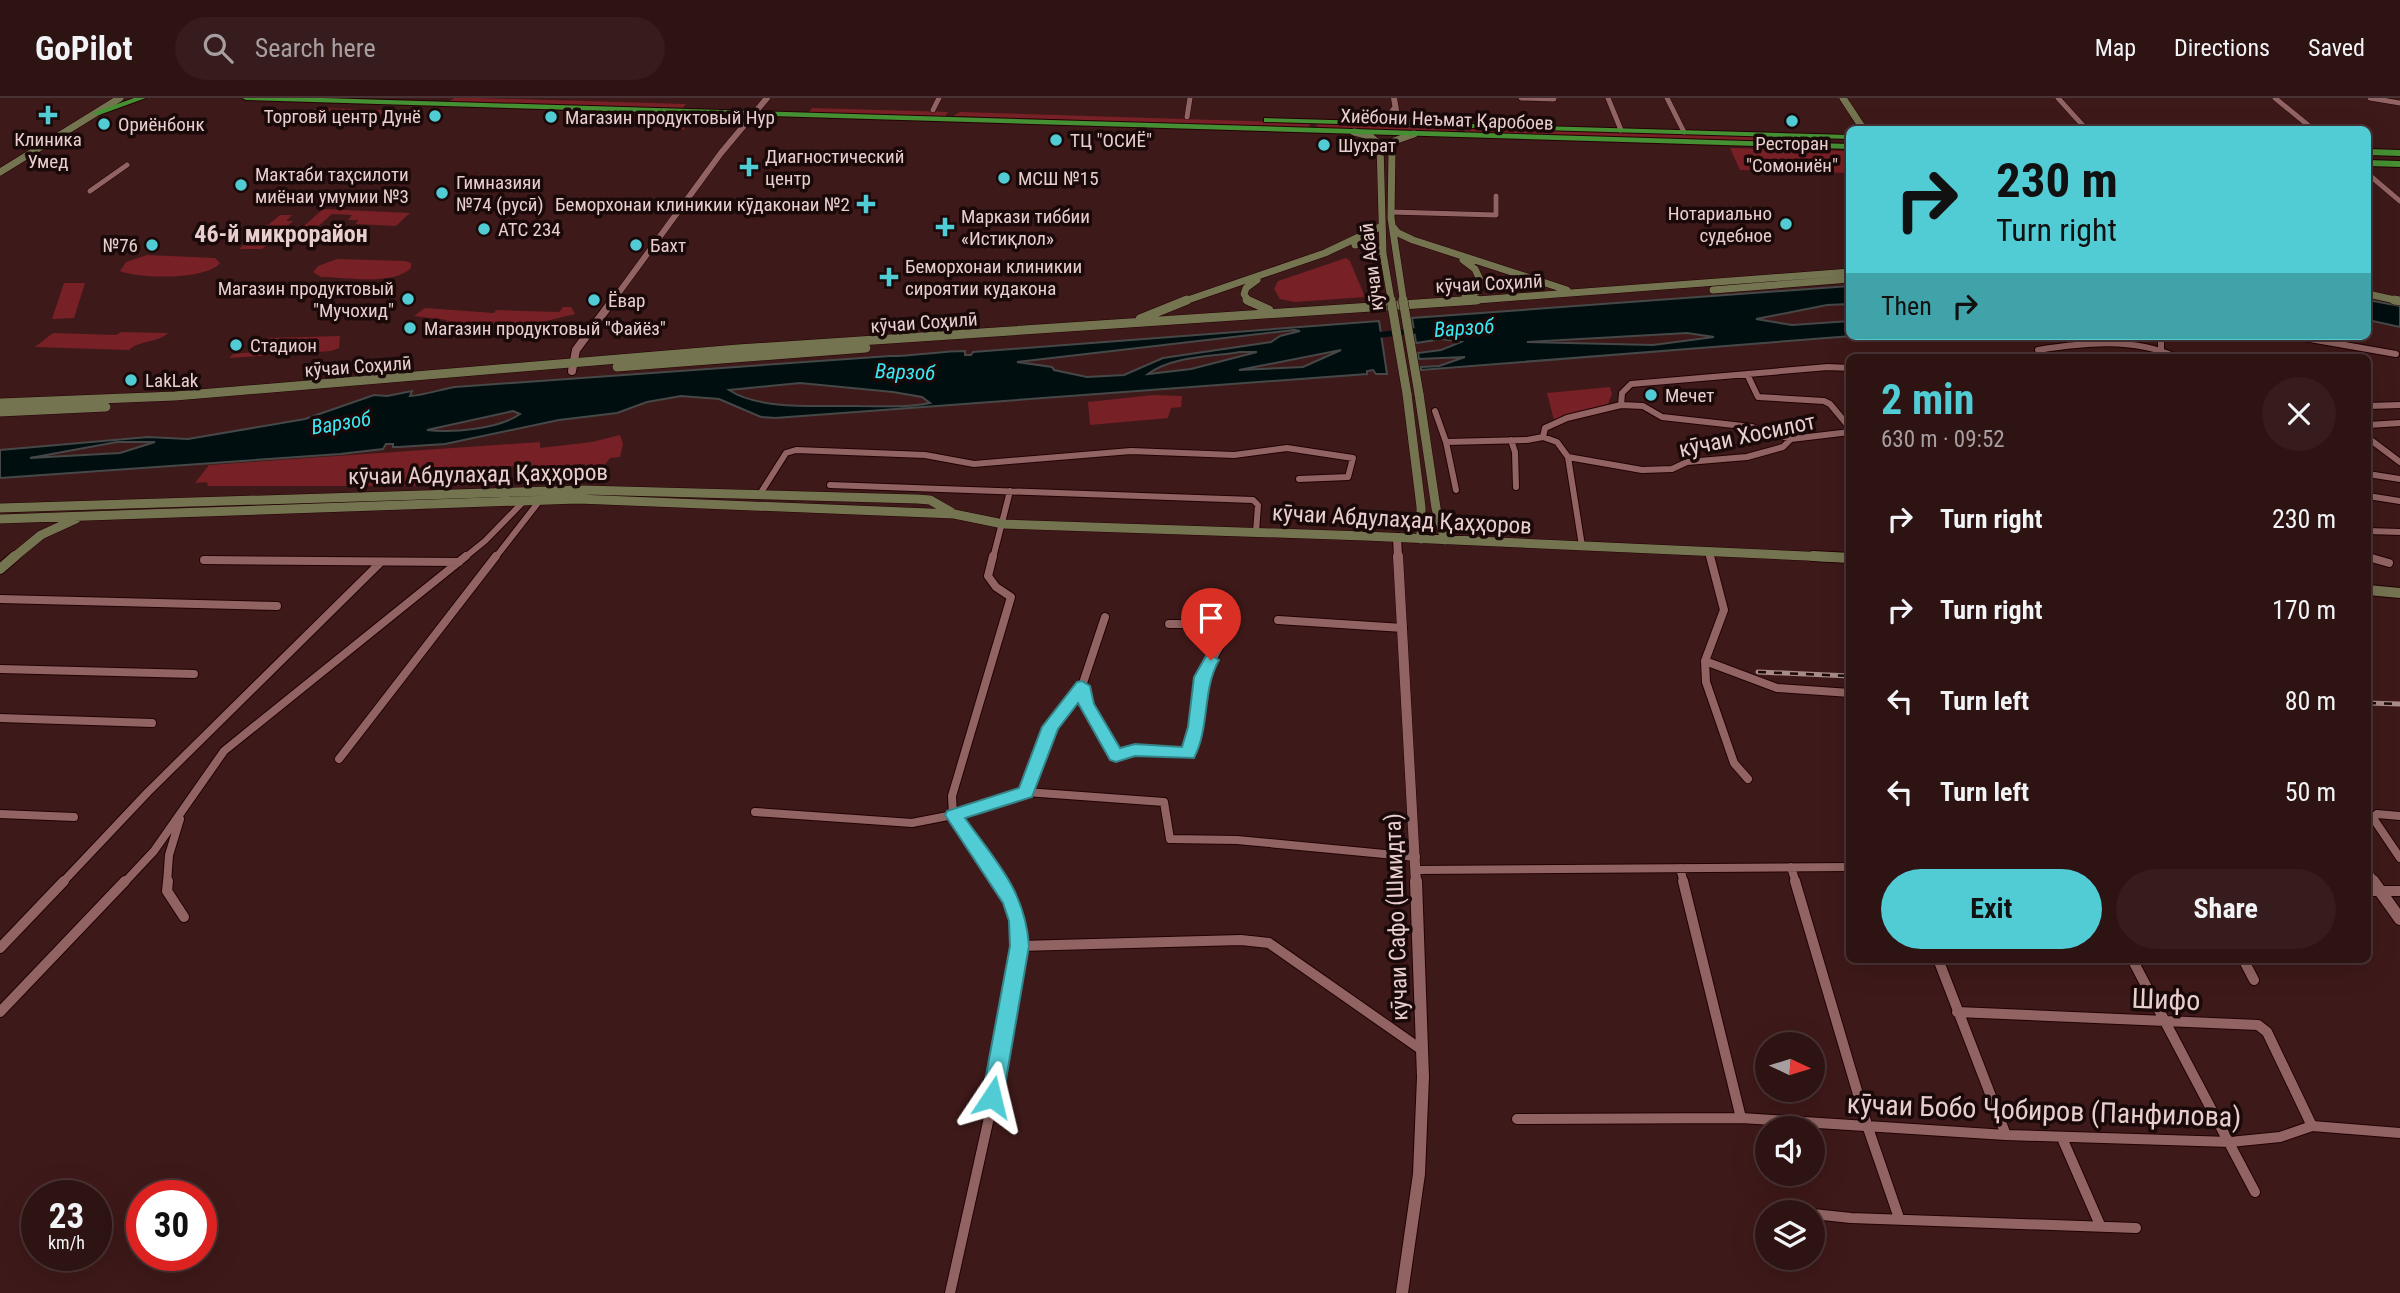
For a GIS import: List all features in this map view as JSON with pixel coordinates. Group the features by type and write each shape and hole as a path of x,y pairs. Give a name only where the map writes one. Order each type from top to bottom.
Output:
{"highway":[{"path":"92,110 142,98"},
{"name":"Хиёбони Неъмат Қаробоев","path":"246,98 692,112 758,107"},
{"path":"431,104 444,102 449,98"},
{"name":"Хиёбони Неъмат Қаробоев","path":"539,98 696,103 801,110 1319,126 1366,122 1846,137"},
{"path":"692,112 686,110 686,107 696,103"},
{"name":"Хиёбони Неъмат Қаробоев","path":"801,110 933,110 958,115 1186,117 1319,126 1354,132 1846,147"},
{"path":"1454,125 1462,129 1456,135"},
{"path":"1790,135 1782,139 1783,141 1797,146"},
{"path":"2371,152 2400,153"},
{"path":"2371,163 2400,164"}],"main road":[{"path":"0,172 33,152 108,98"},
{"path":"2,164 92,110 120,98"},
{"path":"1843,98 1861,126"},
{"name":"кӯчаи Абаӣ","path":"1354,132 1370,136 1380,145 1383,253 1407,394 1421,507 1421,539"},
{"name":"кӯчаи Абаӣ","path":"1415,134 1394,141 1391,212 1395,254 1436,508 1445,540"},
{"path":"22,152 33,152"},
{"path":"2,164 15,163"},
{"path":"1129,323 1361,238 1382,226"},
{"path":"1393,227 1398,233 1413,240 1577,293"},
{"path":"1282,312 1248,302 1244,294 1246,288 1255,281 1358,244 1374,245 1383,253"},
{"path":"1395,254 1408,246 1419,245 1466,262 1478,271 1481,287 1460,300"},
{"name":"кӯчаи Соҳилӣ","path":"710,355 1846,272"},
{"path":"1794,276 1791,278 1793,281 1801,283"},
{"path":"1763,279 1769,286"},
{"path":"0,412 80,409 710,355 1846,279"},
{"path":"2371,293 2400,298"},
{"name":"кӯчаи Соҳилӣ","path":"0,403 176,396 572,368"},
{"name":"кӯчаи Абдулаҳад Қаҳҳоров","path":"0,508 584,490 930,500 954,514"},
{"name":"кӯчаи Абдулаҳад Қаҳҳоров","path":"0,519 541,499 754,504 954,514 1003,524 1397,537 1846,558"},
{"path":"0,569 41,535 56,526 89,515"},
{"path":"15,518 32,525 41,535"},
{"path":"2371,590 2400,593"}],"street":[{"path":"933,110 939,98"},
{"path":"1186,117 1190,98"},
{"path":"1394,98 1394,110 1401,119 1417,124"},
{"path":"1521,98 1555,99"},
{"path":"1608,98 1621,130"},
{"path":"1667,98 1684,132"},
{"path":"2058,98 2083,126"},
{"path":"2275,98 2309,126"},
{"path":"2370,98 2400,103"},
{"path":"572,368 581,343 758,107"},
{"path":"1366,122 1386,119 1394,110"},
{"path":"90,191 127,165"},
{"path":"2371,177 2400,201"},
{"path":"1391,212 1496,215 1496,196"},
{"path":"2161,340 2161,350"},
{"path":"2316,340 2396,354"},
{"path":"2038,351 2092,342 2161,350 2170,354"},
{"path":"1621,405 1620,397 1626,386 1631,384 1828,367 1846,368"},
{"path":"1747,374 1758,397 1824,401 1830,404 1846,425"},
{"path":"1543,437 1545,428 1557,421 1621,405 1652,408 1662,417 1752,426 1791,439"},
{"path":"2371,405 2400,405"},
{"path":"1435,411 1446,442 1455,490"},
{"path":"2371,425 2400,423"},
{"name":"кӯчаи Хосилот","path":"1568,457 1642,470 1672,469 1687,462 1746,457 1783,447 1791,439 1846,431"},
{"path":"1446,442 1543,437 1557,442 1568,457 1582,546"},
{"path":"1511,440 1515,452 1516,487"},
{"path":"2371,440 2400,461"},
{"path":"760,495 786,453 796,450 925,455 974,464 1043,460 1092,453 1234,455 1287,448 1353,458 1348,477 1299,479"},
{"path":"2371,474 2400,479"},
{"path":"830,485 1253,500 1258,505 1256,532"},
{"path":"950,1293 988,1122 1020,946 1018,921 1012,900 953,815 952,796 1011,597 996,587 988,576 1010,491"},
{"path":"2371,496 2400,501"},
{"path":"339,759 541,499"},
{"path":"0,1012 154,851 224,751 485,541 525,500"},
{"path":"2371,531 2400,532"},
{"name":"кӯчаи Сафо (Шмидта)","path":"1397,537 1416,857 1422,1050 1419,1174 1402,1293"},
{"path":"1709,551 1724,610 1705,661 1706,682 1734,763 1748,779"},
{"path":"2371,558 2389,562"},
{"path":"204,560 459,562"},
{"path":"0,948 148,792 382,562"},
{"path":"0,599 277,606"},
{"path":"1026,792 1051,727 1082,686 1105,617"},
{"path":"1278,620 1403,628"},
{"path":"1082,686 1086,704 1116,756 1135,750 1188,754 1196,727 1202,677 1221,644 1227,624 1169,624"},
{"path":"1705,661 1777,688 1846,693"},
{"path":"0,669 194,674"},
{"path":"0,718 152,723"},
{"path":"755,812 912,823 953,815 1026,792 1164,802 1170,839 1237,840 1416,857"},
{"path":"183,809 169,855 167,891 184,917"},
{"path":"0,814 74,817"},
{"path":"2400,816 2377,814 2373,818 2400,858"},
{"path":"1791,867 1868,1128 1899,1218"},
{"path":"1416,870 1846,867"},
{"path":"1680,868 1741,1118"},
{"path":"2373,890 2400,891"},
{"path":"2373,890 2400,919"},
{"path":"1020,946 1241,940 1269,943 1422,1050"},
{"path":"1939,963 2006,1135"},
{"path":"2134,963 2255,1192"},
{"path":"2244,963 2253,980"},
{"name":"Шифо","path":"1957,1012 2253,1024 2263,1028 2312,1126"},
{"name":"кӯчаи Бобо Ҷобиров (Панфилова)","path":"1517,1119 1741,1118 2062,1138 2230,1142 2280,1137 2312,1126 2400,1133"},
{"path":"2062,1138 2100,1225"},
{"path":"1825,1216 1851,1219 1899,1218 2136,1228"}],"shaded area":[{"path":"454,98 686,104 682,109 448,102"},
{"path":"812,108 948,112 945,117 808,113"},
{"path":"312,110 385,110 377,119 385,121 381,123"},
{"path":"612,111 668,112 658,126 605,117"},
{"path":"960,112 1310,123 1309,128 953,116"},
{"path":"675,113 747,118 741,124 692,121 683,130 671,123 670,118"},
{"path":"1316,125 1453,127 1457,130 1455,133 1319,128"},
{"path":"1464,127 1777,137 1781,142 1465,133"},
{"path":"1730,148 1846,151 1846,173 1740,170"},
{"path":"323,209 410,213 396,226 356,224 358,220 348,220 352,215 332,214 303,240 288,240"},
{"path":"280,215 292,215 286,221 293,221 262,249 239,249"},
{"path":"147,255 215,258 220,263 213,269 188,275 142,276 120,271 126,262"},
{"path":"1346,258 1350,261 1365,297 1295,302 1280,299 1274,289 1278,281"},
{"path":"337,259 405,261 411,263 411,268 403,274 381,279 321,277 313,272 318,266"},
{"path":"64,283 85,283 74,318 52,319"},
{"path":"563,307 571,307 575,314 489,335 432,339 447,320 414,316 425,308 494,313 496,310 559,312"},
{"path":"121,332 168,333 129,350 35,347 53,333 116,335"},
{"path":"340,336 339,348 331,351 229,358 233,354 254,352 267,338"},
{"path":"1610,387 1612,394 1608,404 1554,420 1547,393"},
{"path":"1153,395 1182,396 1181,407 1171,408 1168,418 1090,425 1088,402"},
{"path":"620,435 623,444 620,457 610,458 598,474 586,475 585,464 525,473 528,467 497,466 477,475 451,481 476,482 474,486 208,486 207,482 195,483 209,465 540,442 540,448 592,442"}],"water":[{"path":"1846,286 1846,304 1827,305 1756,319 1792,325 1846,321 1846,336 1421,370 1421,367 1439,366 1465,357 1419,359 1418,353 1441,350 1461,342 1442,339 1416,343 1412,318","holes":["1687,333 1714,337 1653,345 1527,342"]},
{"path":"2371,301 2400,306 2400,327 2371,321"},
{"path":"1379,321 1387,374 1376,374 1373,370 1367,371 1367,374 775,418 761,417 719,399 681,396 647,402 617,413 559,420 445,444 393,447 393,444 386,444 383,449 340,454 0,478 0,450 148,437 188,439 305,419 374,395 387,396 412,391 410,396 455,387 946,352 965,351 965,355 971,355 973,352","holes":["1294,330 1300,331 1280,336 1271,342 1163,358 1124,375 1087,377 1054,370 1052,367 1017,362","1341,350 1303,367 1239,370","1240,352 1257,352 1191,369 1148,374 1168,364","800,383 893,392 922,397 930,403 912,406 774,404 742,397 729,390","513,411 520,414 488,426 427,430","117,442 155,442 120,453 30,458"]}],"waterway":[{"name":"Варзоб","path":"1360,337 1435,329"}],"railway":[{"path":"1758,672 1846,676"},
{"path":"2371,703 2400,704"}],"place":[{"name":"Клиника Умед","path":"48,115"},
{"name":"Торговй центр Дунё","path":"435,116"},
{"name":"Магазин продуктовый Нур","path":"551,117"},
{"name":"Ресторан \"Сомониён\"","path":"1792,121"},
{"name":"Ориёнбонк","path":"104,124"},
{"name":"ТЦ \"ОСИЁ\"","path":"1056,140"},
{"name":"Шухрат","path":"1324,145"},
{"name":"Диагностический центр","path":"749,167"},
{"name":"МСШ №15","path":"1004,178"},
{"name":"Мактаби таҳсилоти миёнаи умумии №3","path":"241,185"},
{"name":"Гимназияи №74 (русӣ)","path":"442,193"},
{"name":"Беморхонаи клиникии кӯдаконаи №2","path":"866,204"},
{"name":"Нотариально судебное","path":"1786,224"},
{"name":"Маркази тиббии «Истиқлол»","path":"945,227"},
{"name":"АТС 234","path":"484,229"},
{"name":"№76","path":"152,245"},
{"name":"Бахт","path":"636,245"},
{"name":"Беморхонаи клиникии сироятии кудакона","path":"889,277"},
{"name":"Магазин продуктовый \"Мучохид\"","path":"408,299"},
{"name":"Ёвар","path":"594,300"},
{"name":"Магазин продуктовый \"Файёз\"","path":"410,328"},
{"name":"Стадион","path":"236,345"},
{"name":"LakLak","path":"131,380"},
{"name":"Мечет","path":"1651,395"}],"district":[{"name":"46-й микрорайон","path":"281,234"}],"route":[{"path":"992,1097 1020,946 1018,921 1012,900 953,815 1026,792 1051,727 1082,686 1086,704 1116,756 1135,750 1188,754 1196,727 1202,677 1211,660"}]}
